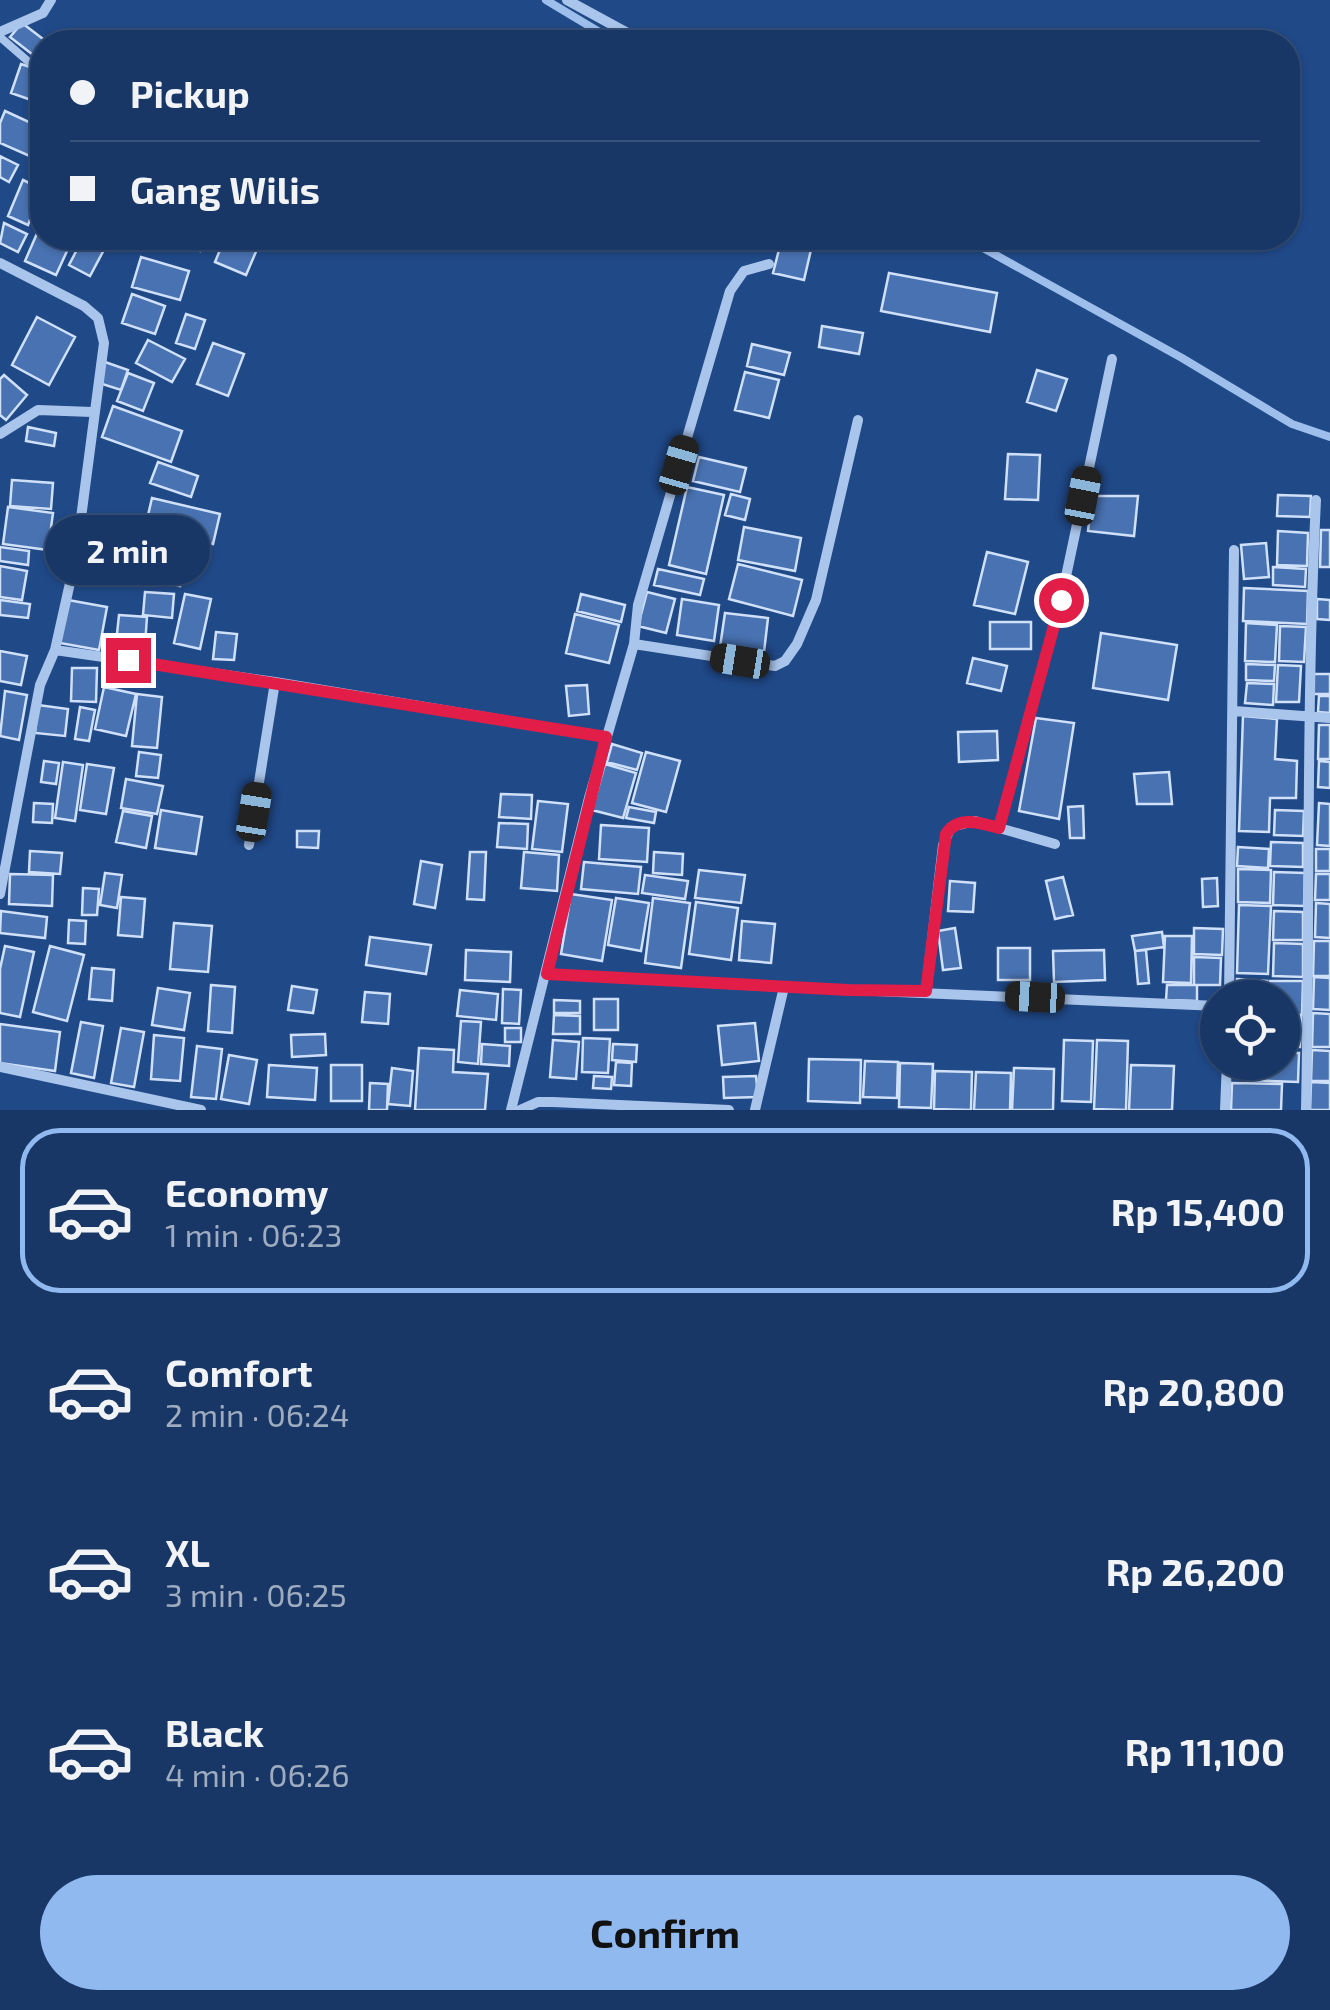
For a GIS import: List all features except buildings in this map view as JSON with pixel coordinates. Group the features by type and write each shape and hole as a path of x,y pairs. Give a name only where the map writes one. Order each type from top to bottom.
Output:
{"street":[{"path":"0,35 43,13 51,0"},
{"path":"567,0 622,30"},
{"path":"0,263 84,306 98,318 104,343 76,556 55,650 40,685 0,894"},
{"path":"510,1110 606,737 634,644 638,605 730,291 744,271 770,264"},
{"path":"999,828 1061,600 1112,359"},
{"path":"0,434 38,410 92,412"},
{"path":"634,644 775,666 785,661 816,600 858,420"},
{"path":"1306,1110 1311,872 1308,717 1316,500"},
{"path":"1229,980 1234,550"},
{"path":"55,650 606,737"},
{"path":"249,845 275,682"},
{"path":"1234,711 1330,718"},
{"path":"926,991 946,834 951,827 975,821 1056,844"},
{"path":"547,974 1200,1005"},
{"path":"755,1110 784,987"},
{"path":"0,1068 201,1110"},
{"path":"1225,1110 1226,1080"},
{"path":"520,1110 538,1102 729,1110"}],"lane":[{"path":"0,35 30,63"}],"waterway":[{"path":"546,0 596,30"},
{"path":"987,250 1292,424 1330,437"}],"route":[{"path":"128,660 606,737 547,974 926,991 946,834 951,827 975,821 999,828 1061,600"}]}
